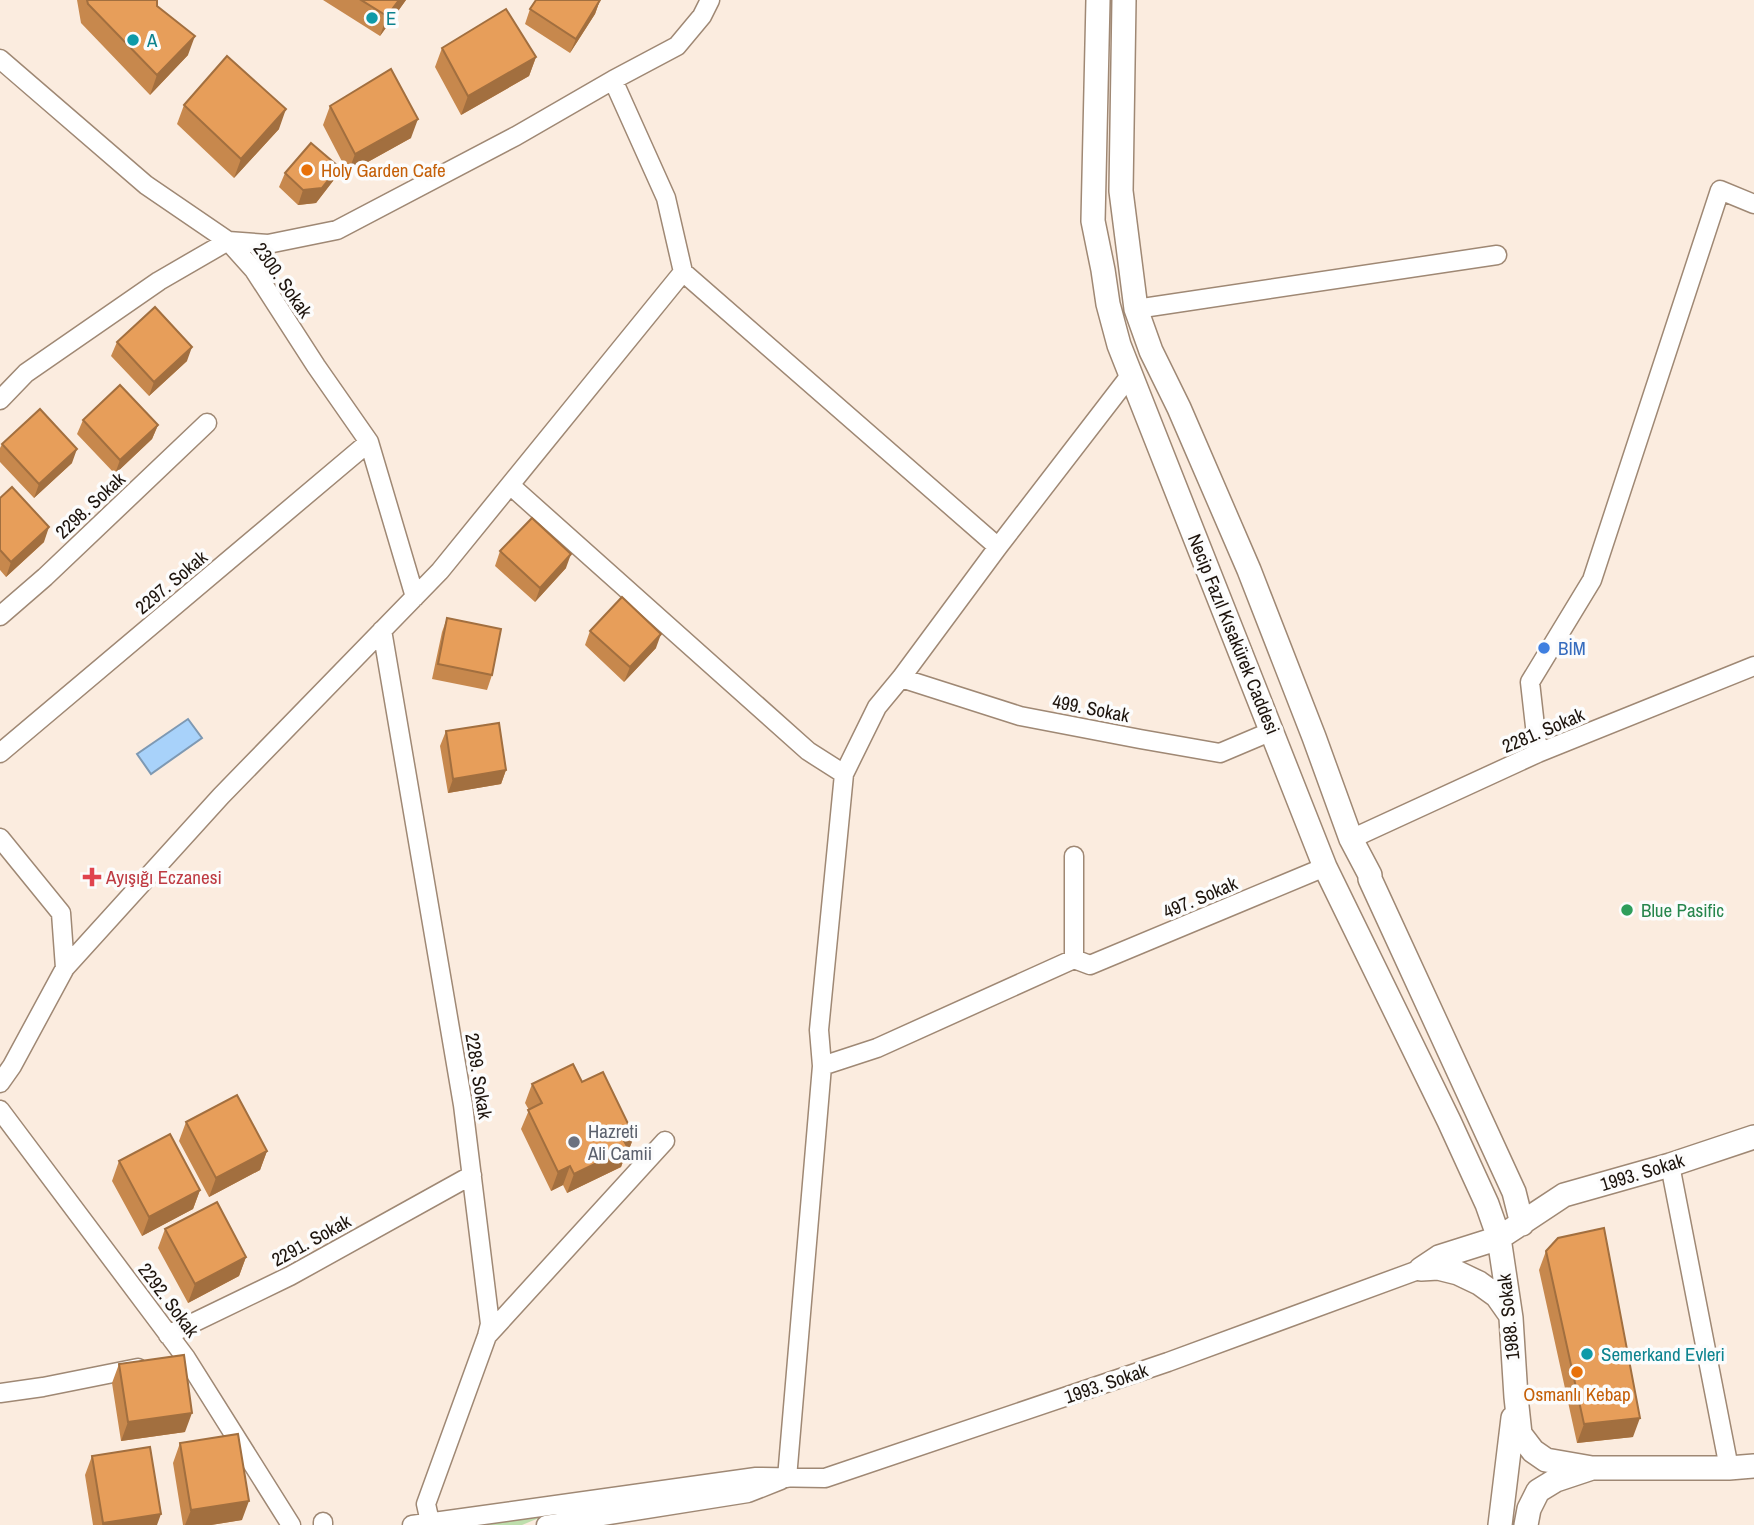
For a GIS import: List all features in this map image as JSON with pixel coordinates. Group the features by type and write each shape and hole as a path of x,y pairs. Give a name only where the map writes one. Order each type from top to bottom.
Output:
{"main road":[{"name":"Necip Fazıl Kısakürek Caddesi","path":"1098,0 1093,221 1119,345 1325,867 1449,1121 1487,1204 1499,1238"},
{"name":"Necip Fazıl Kısakürek Caddesi","path":"1124,0 1121,191 1136,309 1151,351 1179,408 1249,570 1351,839 1370,875 1514,1192 1522,1224"},
{"path":"1132,373 1151,351"},
{"path":"1325,867 1351,839"},
{"name":"1993. Sokak","path":"1421,1269 1439,1257 1499,1238 1564,1195 1752,1140"},
{"name":"1988. Sokak","path":"1499,1238 1510,1314 1516,1397"},
{"path":"1421,1269 1438,1268 1458,1273 1479,1283 1497,1296 1510,1314"},
{"path":"1516,1397 1521,1434 1534,1451 1546,1460 1592,1468 1754,1466"},
{"path":"1500,1525 1516,1397"},
{"path":"1526,1525 1529,1509 1538,1491 1556,1480 1592,1468"}],"street":[{"path":"0,59 146,185 229,242 268,244 337,230 516,136 677,46 702,16 710,0"},
{"path":"613,80 666,198 683,272 998,548"},
{"path":"1538,753 1530,682 1592,580 1720,190 1754,204"},
{"name":"2300. Sokak","path":"0,400 26,373 137,296 229,242 254,270 369,442 415,597"},
{"path":"1136,309 1497,255"},
{"path":"0,1083 65,968 221,796 440,571 683,272"},
{"path":"787,1478 822,1066 819,1030 844,774 877,707 1132,373"},
{"name":"2298. Sokak","path":"0,616 45,577 207,423"},
{"name":"2297. Sokak","path":"0,753 369,442"},
{"path":"510,485 808,751 844,774"},
{"name":"2289. Sokak","path":"382,631 463,1105 490,1324 421,1523"},
{"name":"2281. Sokak","path":"1351,839 1538,753 1754,666"},
{"name":"499. Sokak","path":"901,678 1020,716 1220,753 1272,731"},
{"path":"0,838 61,913 65,968"},
{"path":"1074,856 1082,962"},
{"name":"497. Sokak","path":"822,1066 877,1048 1082,962 1325,867"},
{"name":"2292. Sokak","path":"0,1110 168,1335 173,1361 290,1525"},
{"path":"487,1336 665,1140"},
{"path":"1670,1165 1729,1468"},
{"name":"2291. Sokak","path":"168,1335 290,1276 472,1175"},
{"name":"1993. Sokak","path":"421,1523 756,1477 825,1478 1168,1362 1421,1269"},
{"path":"0,1393 173,1361"},
{"name":"1993. Sokak","path":"546,1525 748,1493 787,1478"}],"green space":[{"path":"761,1483 539,1518 522,1525 468,1525"}],"water":[{"path":"188,719 202,738 151,774 137,754"}],"building":[{"path":"87,0 157,0 157,6 195,36 157,75"},
{"path":"361,0 399,0 387,16"},
{"path":"536,0 600,0 576,39 530,9"},
{"path":"506,9 536,57 468,96 442,48"},
{"path":"227,56 286,109 241,159 184,105"},
{"path":"391,69 418,119 355,154 330,106"},
{"path":"311,143 339,167 322,188 303,190 285,173"},
{"path":"155,307 192,347 154,382 117,342"},
{"path":"120,385 158,425 120,460 83,420"},
{"path":"40,409 77,449 39,484 2,444"},
{"path":"12,487 49,527 11,562 0,550 0,498"},
{"path":"532,518 571,554 540,588 500,551"},
{"path":"622,597 661,634 630,667 590,631"},
{"path":"447,618 501,629 492,675 438,664"},
{"path":"499,723 506,770 453,779 446,731"},
{"name":"Hazreti Ali Camii","path":"573,1064 582,1082 603,1072 634,1136 624,1141 628,1148 574,1174 570,1166 558,1172 528,1110 542,1103 532,1084"},
{"path":"237,1095 267,1151 216,1178 186,1122"},
{"path":"170,1134 200,1190 149,1217 119,1161"},
{"path":"217,1202 246,1257 195,1284 165,1229"},
{"name":"Semerkand Evleri","path":"1604,1228 1640,1418 1584,1424 1546,1251 1558,1238"},
{"path":"184,1355 192,1413 128,1422 119,1364"},
{"path":"238,1434 249,1501 191,1510 180,1443"},
{"path":"150,1447 161,1514 103,1523 92,1456"}],"place":[{"name":"E","path":"372,18"},
{"name":"A","path":"133,40"},
{"name":"Holy Garden Cafe","path":"307,170"},
{"name":"BİM","path":"1544,648"},
{"name":"Ayışığı Eczanesi","path":"92,877"},
{"name":"Blue Pasific","path":"1627,910"},
{"name":"Hazreti Ali Camii","path":"574,1142"},
{"name":"Semerkand Evleri","path":"1587,1354"},
{"name":"Osmanlı Kebap","path":"1577,1372"}]}
